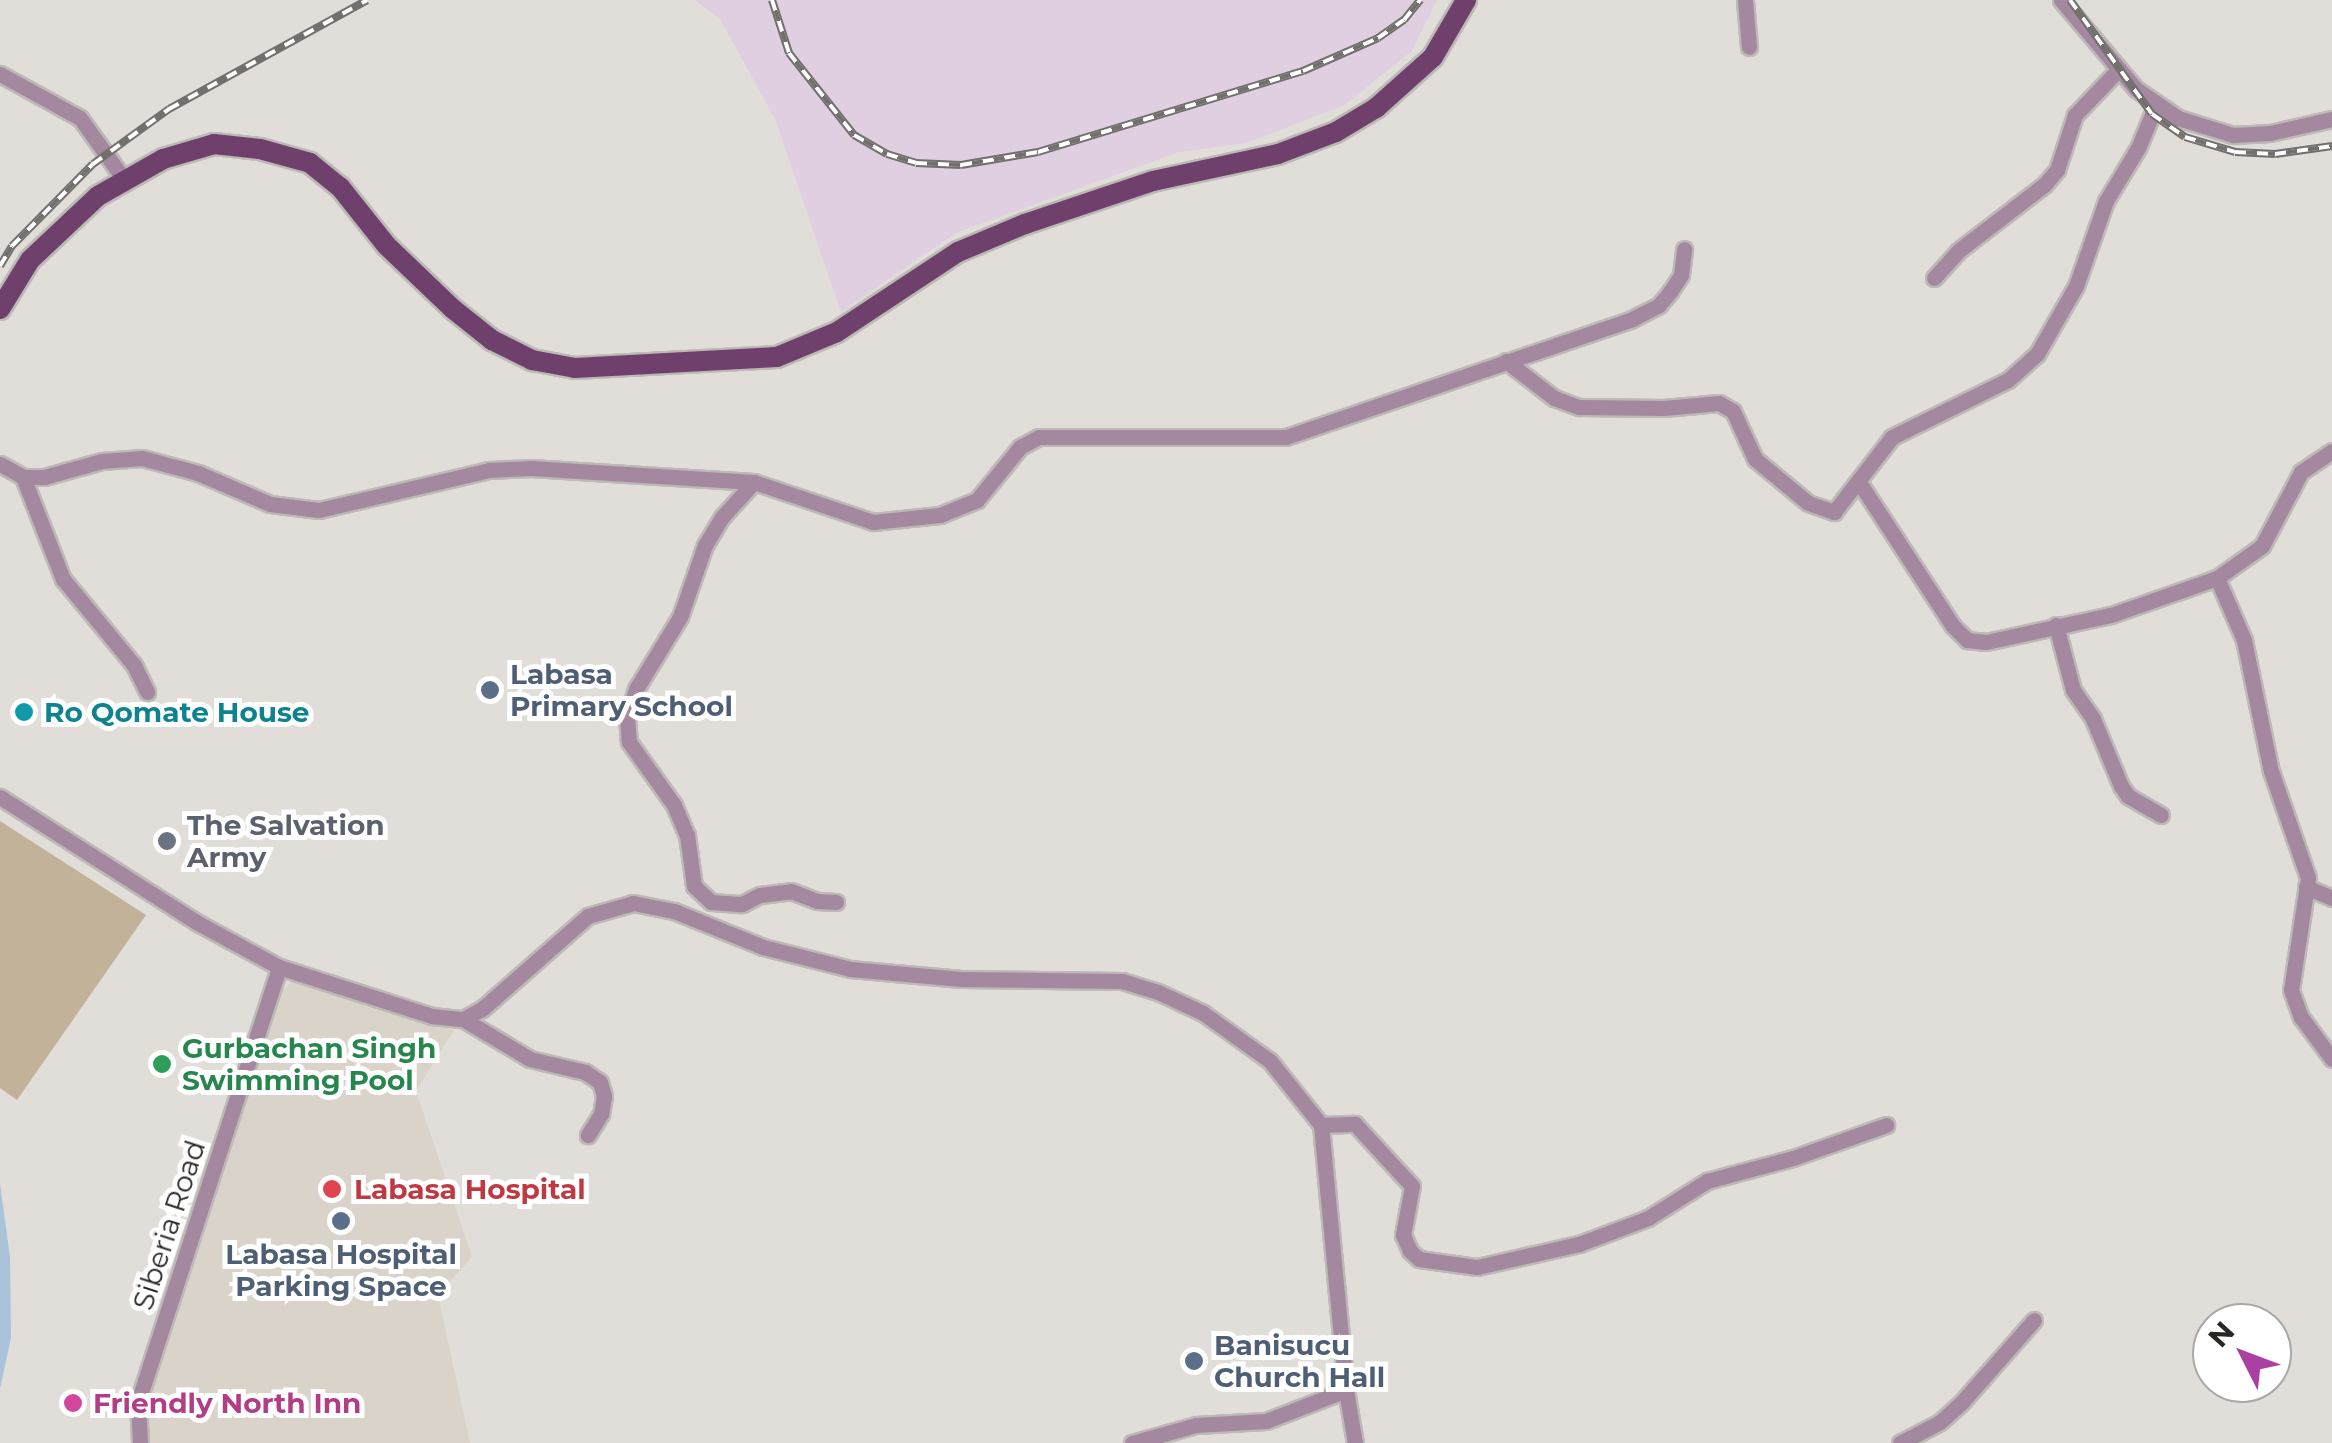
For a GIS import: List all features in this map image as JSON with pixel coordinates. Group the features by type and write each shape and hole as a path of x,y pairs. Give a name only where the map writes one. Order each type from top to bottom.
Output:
{"main road":[{"path":"0,309 30,260 123,178 163,159 214,144 260,148 310,163 340,187 387,246 453,309 492,340 532,360 575,368 742,362 806,348 837,332 927,269 1025,224 1154,181 1278,154 1336,132 1376,108 1433,57 1466,0"}],"street":[{"path":"1745,0 1749,47"},
{"path":"2061,0 2118,70 2156,105 2204,128 2233,135 2270,133 2332,119"},
{"path":"1934,278 1958,251 2044,185 2057,170 2076,116 2118,70"},
{"path":"0,74 80,118 123,178"},
{"path":"1506,361 1554,398 1579,407 1664,408 1719,403 1733,411 1755,459 1820,510 1839,509 1892,437 2008,380 2037,354 2076,286 2106,201 2138,148 2156,105"},
{"path":"0,464 23,476 44,477 102,461 142,458 198,472 270,504 319,510 489,470 622,472 754,482 804,495 858,519 940,515 977,500 1020,447 1039,437 1286,437 1632,320 1659,305 1681,276 1684,249"},
{"path":"1859,482 1952,626 1967,640 1986,642 2111,615 2217,578 2262,546 2301,472 2332,451"},
{"path":"23,476 63,579 134,665 147,692"},
{"path":"754,482 722,517 705,545 680,616 636,690 628,716 630,742 674,805 687,835 694,886 711,902 742,904 760,895 790,891 817,901 836,902"},
{"path":"2217,578 2244,640 2270,771 2304,858 2306,887 2291,990 2302,1017 2332,1059"},
{"path":"2056,625 2073,690 2092,719 2120,786 2128,796 2162,815"},
{"path":"0,798 196,922 279,967 432,1016 464,1019 530,1060 585,1072 600,1082 604,1096 601,1114 588,1134"},
{"path":"2306,887 2332,898"},
{"path":"464,1019 506,992 588,916 633,903 674,911 762,947 850,969 962,979 1122,981 1203,1013 1270,1061 1321,1126 1326,1143 1346,1390 1355,1443"},
{"name":"Siberia Road","path":"140,1443 138,1402 279,967"},
{"path":"1321,1126 1355,1124 1412,1186 1403,1234 1410,1251 1419,1259 1477,1266 1580,1244 1648,1218 1707,1181 1793,1158 1886,1124"},
{"path":"1900,1443 1940,1422 1962,1402 2034,1320"},
{"path":"1132,1443 1196,1425 1266,1422 1346,1390"}],"shaded area":[{"path":"694,0 1437,0 1412,51 1343,106 1246,143 1179,152 956,233 841,312 775,119 720,19"},
{"path":"0,821 146,915 17,1100 0,1088"},
{"name":"Labasa Hospital","path":"295,979 454,1030 416,1091 472,1257 438,1295 470,1443 147,1443 144,1405 278,994"}],"water":[{"path":"0,1184 10,1257 11,1338 0,1389"}],"railway":[{"path":"0,266 12,246 93,164 169,109 367,0"},
{"path":"772,0 789,53 854,135 887,154 916,163 961,165 1038,152 1303,71 1378,38 1404,20 1420,0"},
{"path":"2070,0 2152,114 2185,137 2235,152 2275,154 2332,146"}],"place":[{"name":"Labasa Primary School","path":"490,690"},
{"name":"Ro Qomate House","path":"24,712"},
{"name":"The Salvation Army","path":"167,841"},
{"name":"Gurbachan Singh Swimming Pool","path":"162,1064"},
{"name":"Labasa Hospital","path":"332,1189"},
{"name":"Labasa Hospital Parking Space","path":"341,1221"},
{"name":"Banisucu Church Hall","path":"1194,1361"},
{"name":"Friendly North Inn","path":"73,1403"}]}
